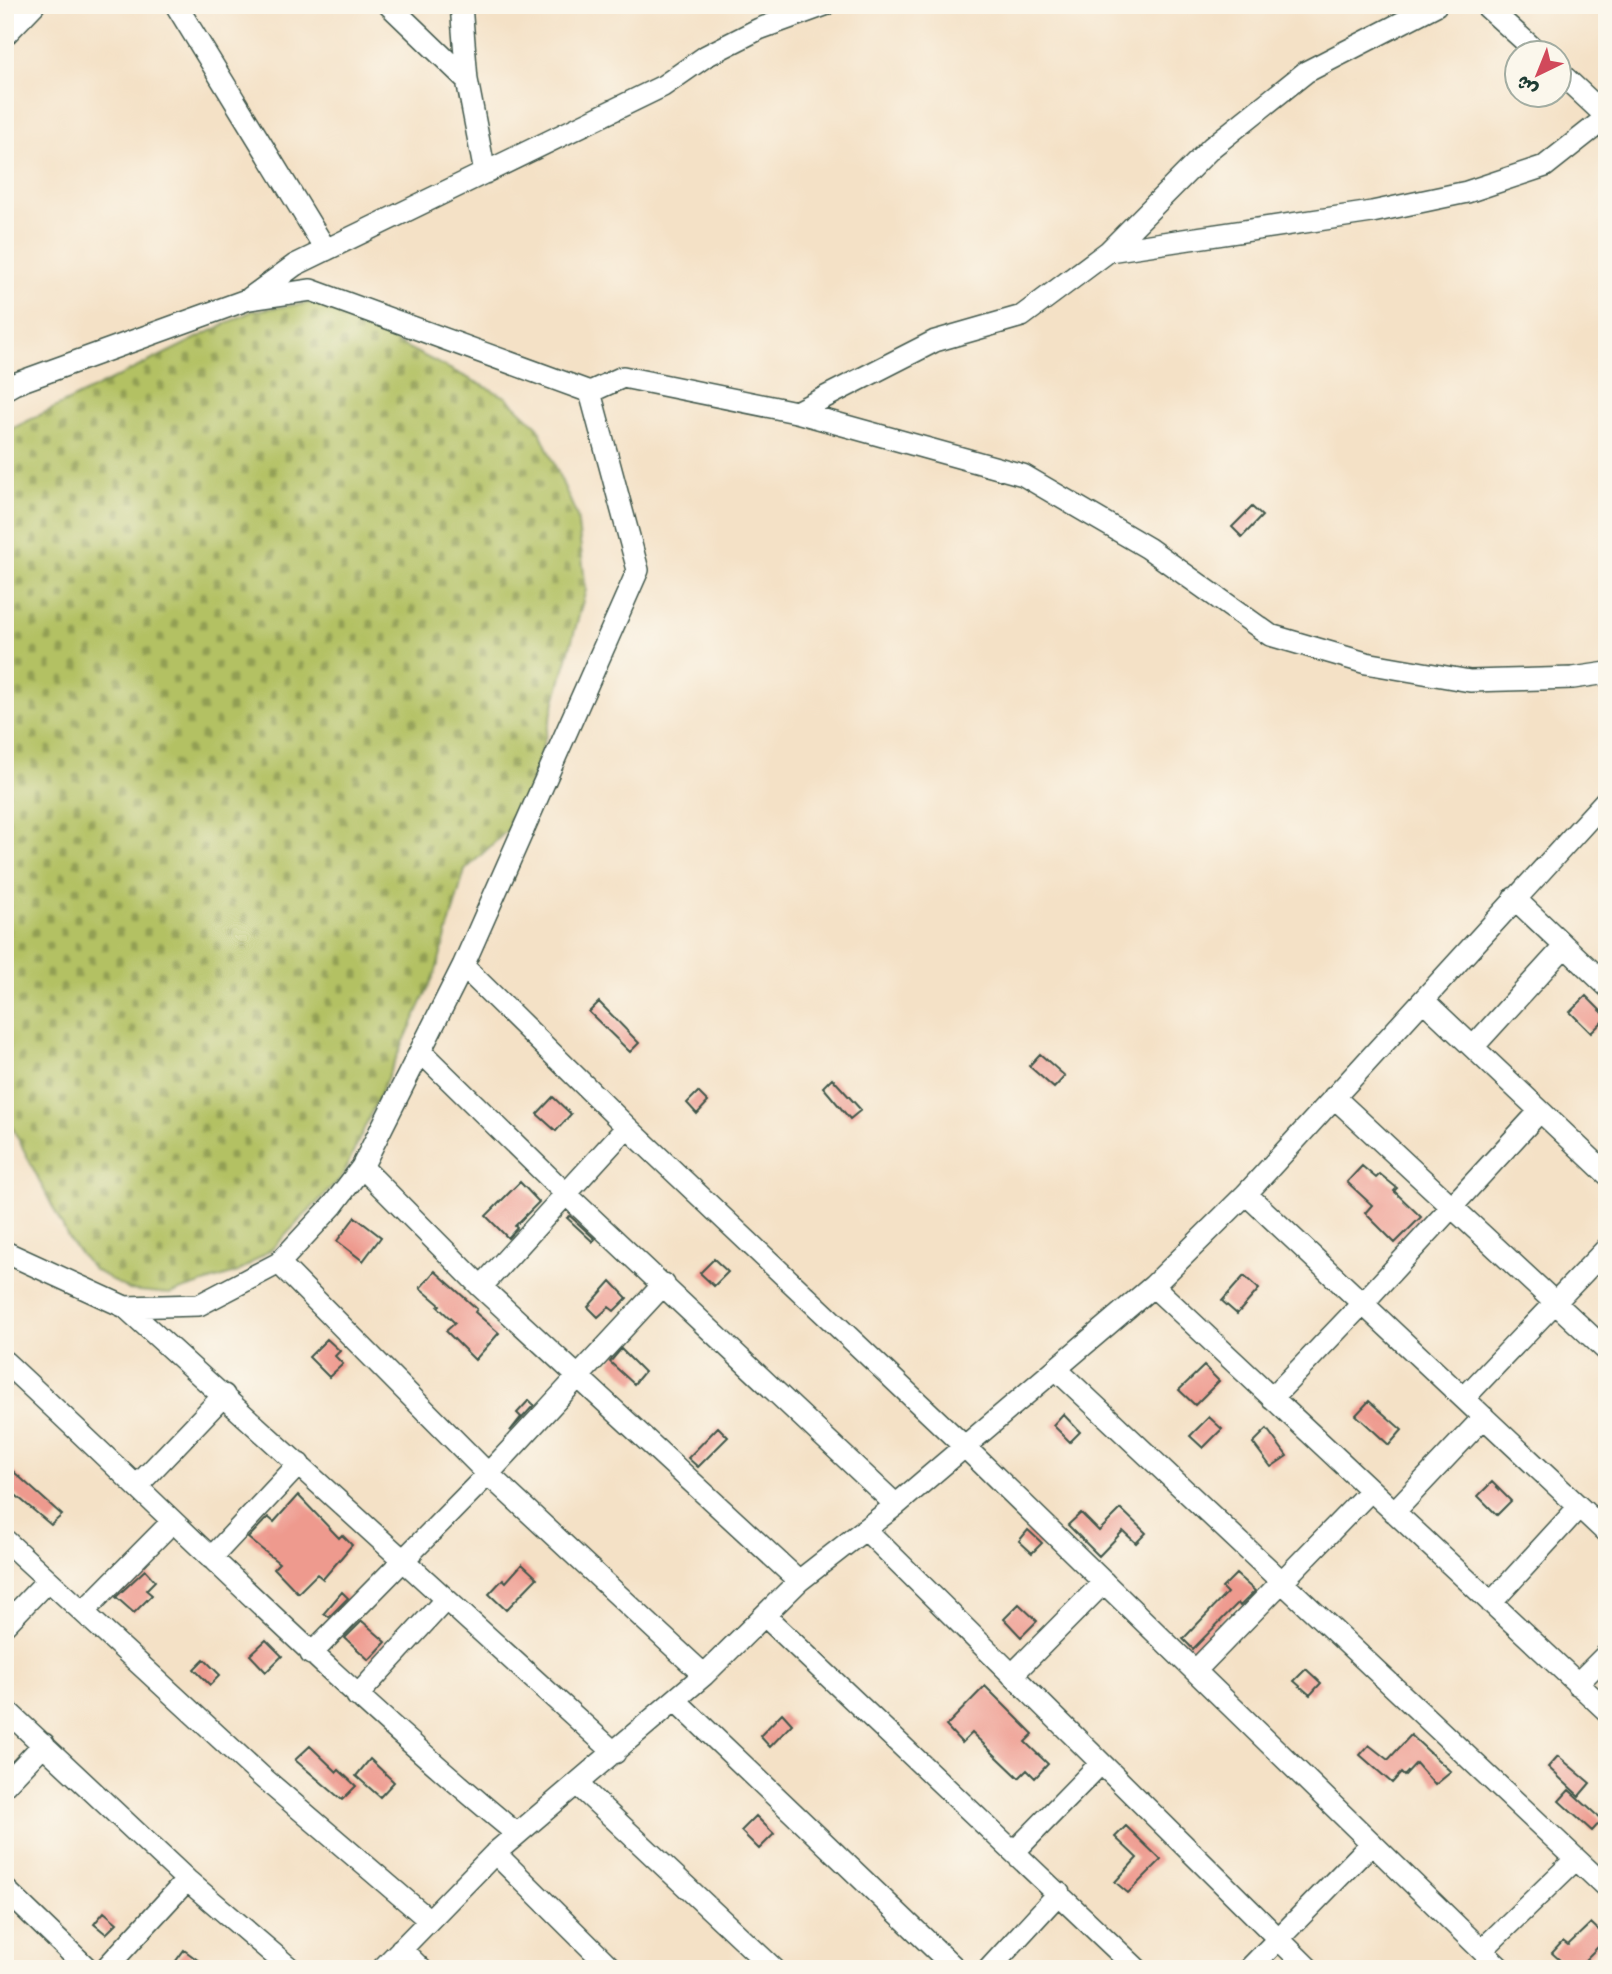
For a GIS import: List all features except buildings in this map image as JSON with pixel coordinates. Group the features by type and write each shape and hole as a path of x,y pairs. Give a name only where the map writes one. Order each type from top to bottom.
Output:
{"street":[{"path":"5,35 34,5"},
{"path":"176,5 326,250"},
{"path":"388,5 467,80"},
{"path":"461,5 467,80 485,173"},
{"path":"249,299 295,265 663,86 706,56 759,29 825,5"},
{"path":"796,412 935,341 1022,316 1109,251 1212,147 1306,72 1436,5"},
{"path":"1485,5 1522,38"},
{"path":"1109,251 1373,212 1467,192 1545,166 1607,117 1574,87"},
{"path":"5,389 13,383 249,299 311,290 590,392 623,377 796,412 1023,475 1148,548 1270,635 1366,663 1470,681 1573,678 1607,673"},
{"path":"125,1307 199,1305 279,1264 333,1205 362,1167 421,1052 463,966 638,570 590,392"},
{"path":"382,1969 495,1853 704,1675 799,1581 896,1505 1153,1286 1246,1194 1607,799"},
{"path":"1514,898 1607,986"},
{"path":"1473,1046 1564,946"},
{"path":"463,966 627,1127 965,1447 1501,1969"},
{"path":"1424,1001 1607,1174"},
{"path":"421,1052 567,1195 896,1505"},
{"path":"1334,1097 1607,1351"},
{"path":"1272,1398 1540,1111"},
{"path":"481,1287 627,1127"},
{"path":"362,1167 481,1287 799,1581"},
{"path":"1246,1194 1607,1533"},
{"path":"1464,1398 1607,1248"},
{"path":"5,1252 125,1307 615,1752"},
{"path":"279,1264 488,1474 704,1675"},
{"path":"311,1654 488,1474 663,1284"},
{"path":"1153,1286 1607,1711"},
{"path":"5,1362 311,1654 434,1766 517,1834"},
{"path":"1056,1369 1607,1888"},
{"path":"137,1486 224,1395"},
{"path":"1394,1511 1484,1417"},
{"path":"211,1558 299,1464"},
{"path":"1195,1671 1371,1490"},
{"path":"1491,1603 1579,1507"},
{"path":"84,1611 172,1522"},
{"path":"865,1529 1309,1969"},
{"path":"5,1540 261,1776 429,1920"},
{"path":"5,1625 48,1580"},
{"path":"1012,1675 1104,1582"},
{"path":"357,1696 446,1599"},
{"path":"765,1616 1137,1969"},
{"path":"1577,1684 1607,1654"},
{"path":"675,1700 943,1964"},
{"path":"5,1709 187,1880 291,1969"},
{"path":"5,1785 44,1744"},
{"path":"1015,1851 1101,1763"},
{"path":"577,1784 774,1969"},
{"path":"1249,1969 1372,1843"},
{"path":"495,1853 612,1969"},
{"path":"1482,1950 1576,1858"},
{"path":"105,1969 187,1880"},
{"path":"5,1889 88,1969"},
{"path":"989,1969 1059,1893"},
{"path":"401,1949 421,1969"}],"green space":[{"path":"316,302 506,397 538,427 577,516 586,590 536,770 514,824 465,870 436,971 342,1177 273,1248 238,1272 170,1294 129,1290 93,1269 71,1243 5,1113 5,432 252,311"}]}
